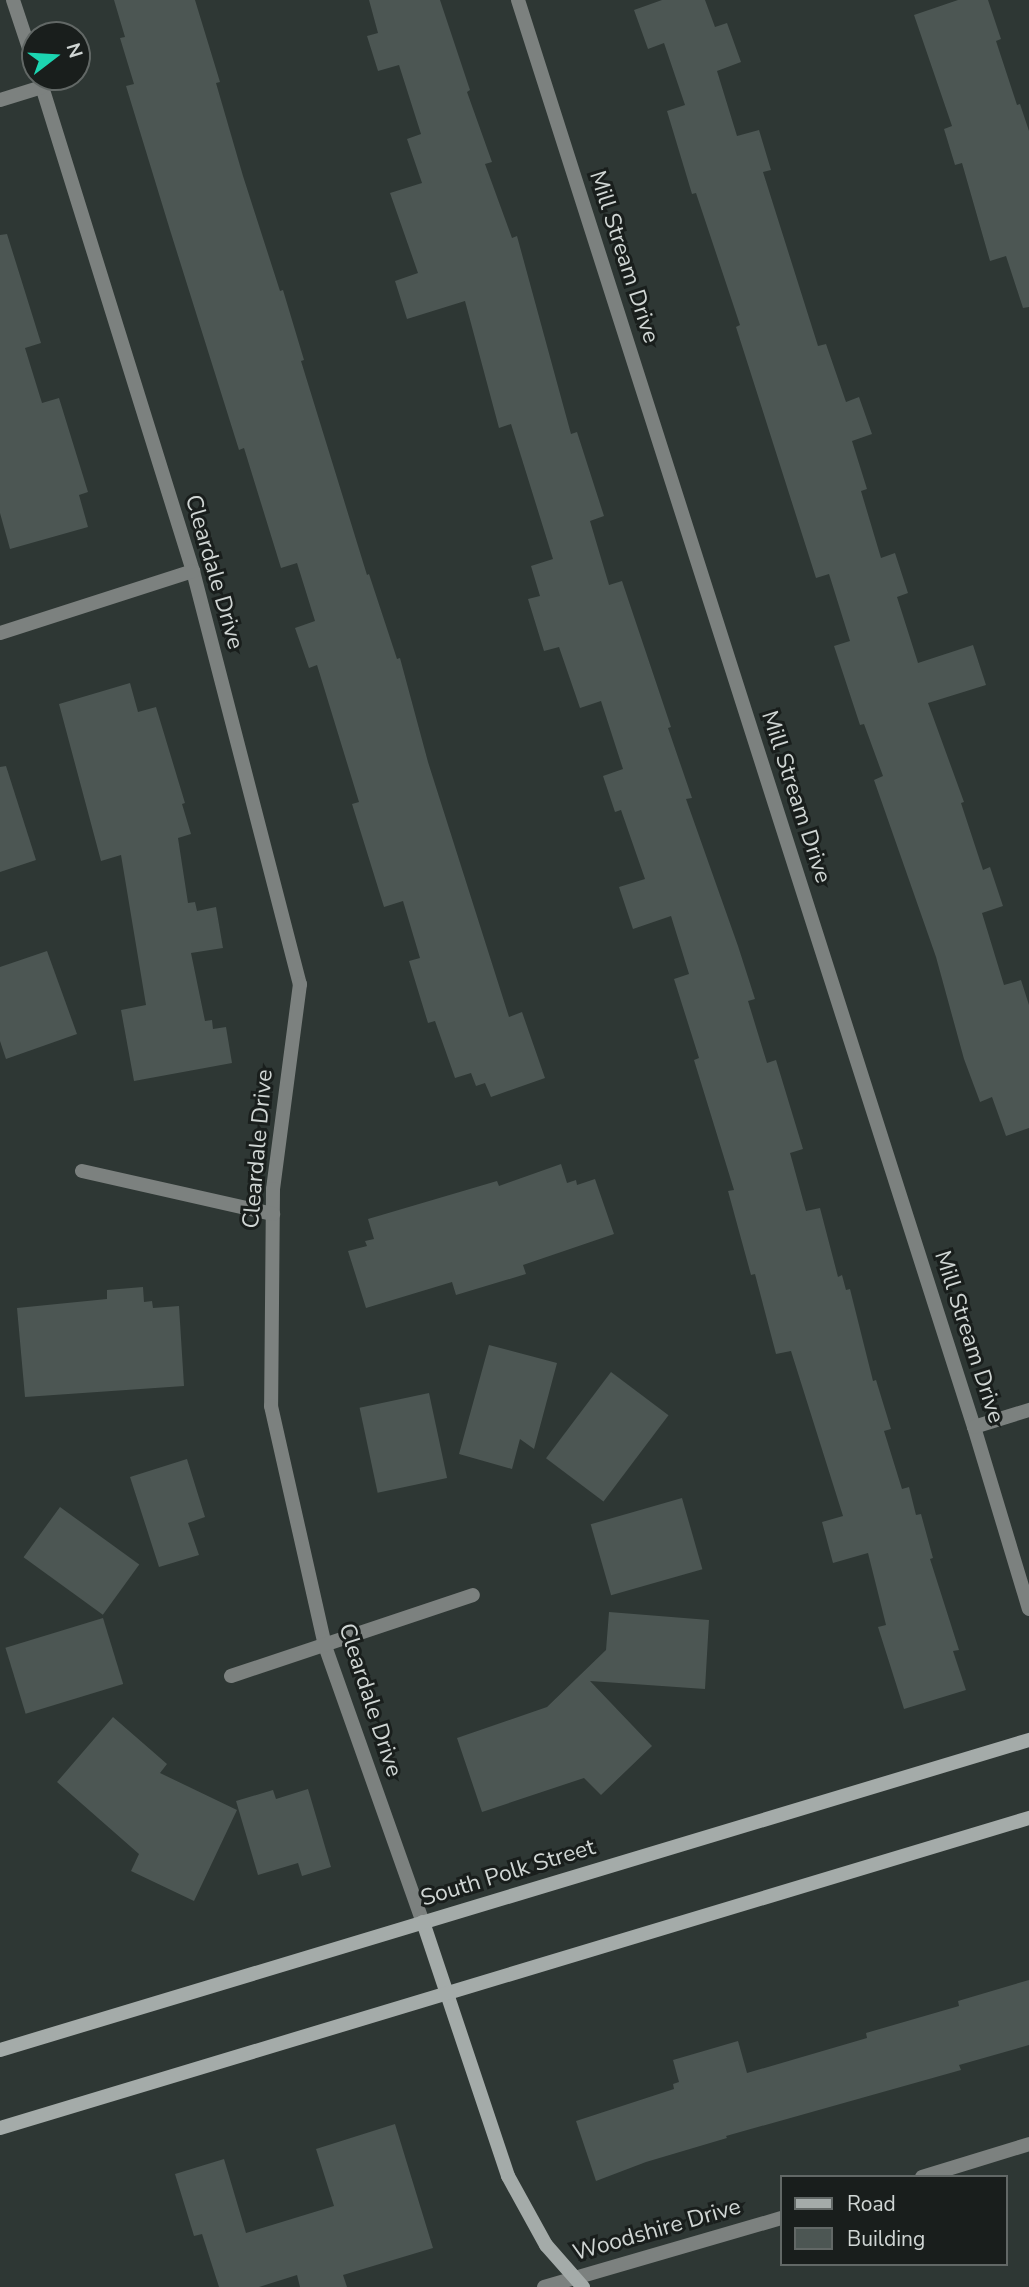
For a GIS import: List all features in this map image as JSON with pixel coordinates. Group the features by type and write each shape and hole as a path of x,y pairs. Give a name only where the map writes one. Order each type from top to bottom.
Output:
{"main road":[{"name":"South Polk Street","path":"0,2050 1029,1740"},
{"path":"0,2128 1029,1818"},
{"name":"Cleardale Drive","path":"423,1922 508,2176 546,2245 578,2283"}],"street":[{"path":"13,0 21,24"},
{"name":"Mill Stream Drive","path":"517,0 974,1427 1029,1609"},
{"path":"0,100 21,91"},
{"name":"Cleardale Drive","path":"44,91 193,571 300,985 273,1189 271,1406 325,1646 423,1922"},
{"path":"0,633 193,571"},
{"path":"82,1171 272,1214"},
{"path":"974,1427 1029,1410"},
{"path":"231,1676 473,1595"},
{"path":"928,2175 1029,2144"},
{"name":"Woodshire Drive","path":"544,2287 578,2283 780,2219"}],"building":[{"path":"114,0 195,0 220,82 216,83 243,176 280,291 283,290 304,360 301,361 367,575 369,574 397,659 400,658 428,762 509,1017 522,1012 545,1078 491,1097 485,1083 476,1086 471,1073 455,1078 435,1021 428,1023 409,961 420,958 403,901 384,907 352,804 359,802 317,665 309,668 295,628 315,621 297,563 281,568 244,448 239,450 170,230 126,86 134,84 120,38 125,37"},
{"path":"369,0 440,0 470,90 467,92 492,162 485,164 512,238 517,236 571,434 577,432 604,516 590,521 609,585 622,581 671,727 668,728 692,798 686,799 755,999 748,1001 767,1063 776,1060 803,1149 790,1153 806,1211 820,1208 838,1277 842,1275 846,1290 850,1289 873,1381 876,1380 891,1429 884,1431 902,1489 909,1487 916,1515 921,1514 933,1558 930,1559 959,1650 953,1651 966,1690 904,1709 878,1627 886,1625 868,1553 833,1563 822,1522 843,1516 791,1351 776,1354 755,1274 751,1275 728,1191 734,1190 694,1060 699,1058 674,979 689,974 671,916 633,929 619,887 645,879 621,810 615,812 603,776 623,769 601,701 580,708 559,647 544,651 528,599 540,596 531,566 553,559 511,424 499,428 465,301 407,319 395,281 418,273 390,193 422,183 407,139 421,134 399,65 378,71 367,36 378,33"},
{"path":"662,0 705,0 715,27 727,23 741,62 717,71 737,136 759,130 771,170 763,172 818,346 826,344 846,402 859,397 872,434 852,441 867,489 861,491 881,558 895,553 908,593 897,597 918,663 973,645 986,685 928,703 964,802 961,803 983,870 990,867 1003,906 982,913 1004,985 1021,980 1029,1005 1029,1128 1006,1136 992,1097 980,1102 964,1059 936,957 874,780 883,776 864,724 860,725 834,646 850,641 829,574 816,578 736,327 740,325 696,193 692,194 667,111 685,105 664,43 648,49 634,10"},
{"path":"958,0 988,0 1001,39 996,41 1017,105 1020,104 1029,131 1029,307 1023,308 1006,256 990,261 962,163 955,165 944,129 952,126 914,15"},
{"path":"7,234 41,343 25,348 42,403 59,398 88,492 79,495 88,527 10,549 0,513 0,235"},
{"path":"130,683 138,712 156,707 185,803 182,804 191,834 178,838 188,903 195,902 197,911 216,907 223,948 191,953 205,1021 212,1020 213,1029 226,1027 232,1063 134,1081 121,1010 146,1005 121,855 101,861 59,704"},
{"path":"6,766 36,860 0,872 0,767"},
{"path":"47,951 77,1034 6,1059 0,1041 0,967"},
{"path":"561,1164 567,1183 576,1180 577,1185 595,1179 614,1234 523,1265 526,1274 456,1295 452,1282 366,1308 348,1251 367,1246 365,1241 374,1239 368,1219 497,1181 499,1186"},
{"path":"143,1287 144,1302 152,1301 153,1308 179,1306 184,1386 25,1397 17,1308 107,1299 107,1290"},
{"path":"489,1345 557,1363 534,1449 520,1439 512,1469 459,1454"},
{"path":"611,1372 669,1415 604,1502 546,1458"},
{"path":"429,1393 447,1478 378,1493 360,1408"},
{"path":"187,1459 205,1517 188,1523 199,1555 159,1567 130,1477"},
{"path":"682,1498 702,1569 611,1595 591,1524"},
{"path":"60,1507 139,1565 103,1615 24,1557"},
{"path":"609,1612 709,1620 705,1689 590,1681 652,1746 601,1795 584,1778 482,1812 457,1738 547,1707 606,1650"},
{"path":"103,1618 123,1684 26,1714 5,1648"},
{"path":"113,1717 167,1764 160,1773 237,1810 194,1901 131,1871 139,1854 57,1782"},
{"path":"308,1789 331,1867 302,1876 298,1863 258,1875 236,1801 273,1790 276,1799"},
{"path":"1029,1980 1029,2045 959,2065 961,2070 726,2136 727,2138 646,2162 596,2181 576,2121 674,2089 673,2084 679,2082 673,2060 738,2041 747,2073 867,2038 866,2033 959,2006 958,2001"},
{"path":"395,2124 433,2248 343,2275 347,2287 300,2287 297,2275 259,2287 219,2287 202,2234 194,2236 175,2174 224,2159 246,2233 334,2206 316,2149"}]}
